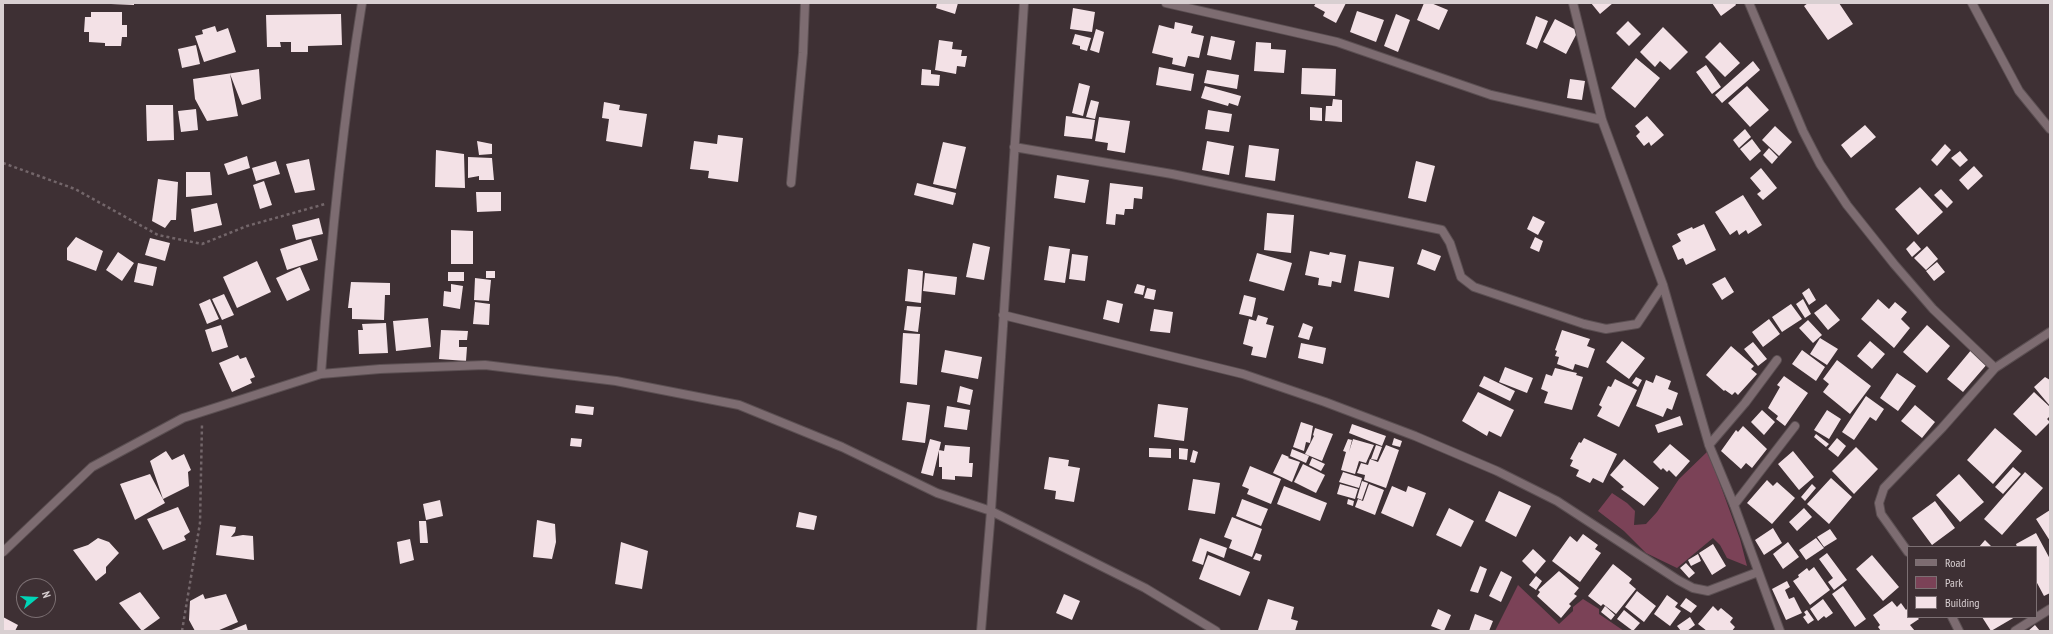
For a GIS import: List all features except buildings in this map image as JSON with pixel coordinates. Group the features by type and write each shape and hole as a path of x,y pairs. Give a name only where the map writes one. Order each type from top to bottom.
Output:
{"street":[{"path":"321,374 335,201 362,3"},
{"path":"792,183 803,53 805,3"},
{"path":"982,631 1024,3"},
{"path":"1166,3 1337,42 1491,96 1602,120"},
{"path":"1573,3 1602,120 1663,285 1709,445 1734,505 1780,631"},
{"path":"1749,3 1803,131 1824,170 1848,205 1894,264 1933,309 1995,368"},
{"path":"1972,3 2019,91 2050,129"},
{"path":"1014,146 1172,174 1334,209 1442,230 1450,243 1461,277 1474,287 1584,324 1606,329 1637,324 1663,285"},
{"path":"1003,315 1243,374 1325,402 1415,436 1497,471 1557,501 1678,580 1693,588 1708,591 1758,572"},
{"path":"1907,551 1881,514 1879,503 1884,488 1942,428 1995,368 2050,332"},
{"path":"1709,445 1745,403 1776,360"},
{"path":"3,552 92,467 183,418 321,374 380,369 485,365 616,381 739,405 842,447 937,493 991,511 1145,588 1216,631"},
{"path":"1734,505 1795,426"},
{"path":"2037,617 2050,609"},
{"path":"1952,618 1959,631"},
{"path":"2015,631 2036,618"}],"path":[{"path":"3,163 75,189 158,235 202,244 247,226 335,201"},
{"path":"182,631 200,523 202,411"}],"green space":[{"path":"1708,451 1740,539 1747,566 1727,558 1720,545 1713,538 1677,568 1646,553 1624,531 1598,511 1612,493 1627,503 1635,511 1634,525 1646,524 1657,512 1679,479"},
{"path":"1518,585 1559,624 1573,611 1573,607 1583,599 1599,609 1599,614 1624,631 1495,631"}]}
